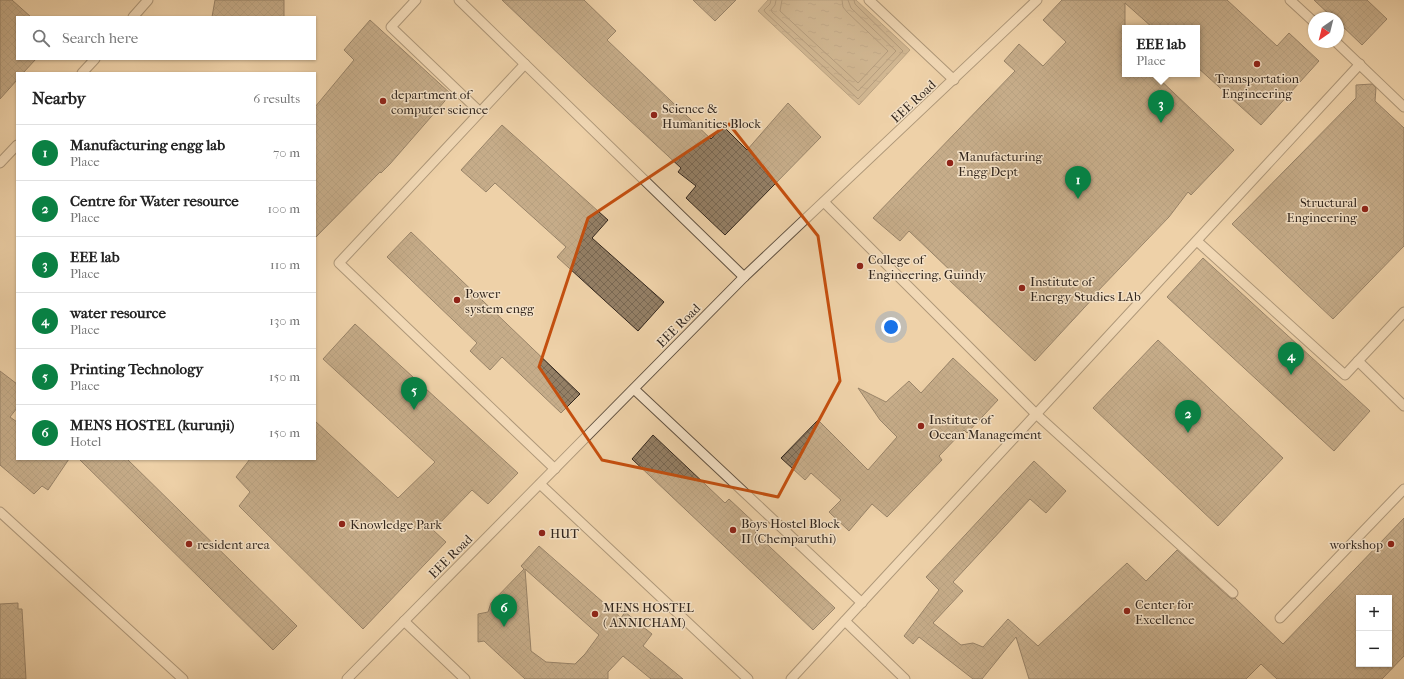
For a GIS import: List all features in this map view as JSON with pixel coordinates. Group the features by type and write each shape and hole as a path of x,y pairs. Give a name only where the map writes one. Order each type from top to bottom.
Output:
{"lane":[{"path":"134,16 148,0"},
{"path":"416,0 391,27 480,112"},
{"path":"459,0 744,277"},
{"path":"869,0 954,80"},
{"name":"EEE Road","path":"347,679 744,277 1037,0"},
{"path":"1290,0 1308,16"},
{"path":"1343,48 1404,108"},
{"path":"83,72 94,60"},
{"path":"525,64 339,263 554,469"},
{"path":"791,679 1360,64"},
{"path":"0,163 16,146"},
{"path":"824,202 1036,414 1233,593"},
{"path":"1197,241 1345,375 1404,312"},
{"path":"1358,361 1404,406"},
{"path":"634,389 862,603"},
{"path":"540,484 748,679"},
{"path":"1280,618 1404,489"},
{"path":"0,512 183,679"},
{"path":"404,621 465,679"},
{"path":"845,621 905,679"}],"highlighted area":[{"path":"729,124 818,236 840,381 778,497 602,460 539,367 588,218"}],"water":[{"path":"768,0 856,0 910,50 859,105 758,11"}],"building":[{"path":"0,0 12,0 30,16 16,16 16,60 35,60 24,72 16,72 16,81 0,99"},
{"path":"215,0 284,0 284,16 212,16"},
{"name":"Science & Humanities Block","path":"502,0 584,0 616,31 607,40 711,139 723,126 747,150 788,103 821,137 725,235 686,198 696,186 678,172 681,168"},
{"path":"693,0 736,0 715,21"},
{"path":"1062,0 1227,0 1277,46 1289,33 1319,61 1261,125 1200,70 1200,25 1150,25 1125,3 1125,25 1122,25 1122,77 1157,77 1234,150 1191,195 1188,192 1169,217 1095,294 1096,295 1035,361 949,280 954,274 909,231 900,241 873,218 1015,71 1004,61 1019,44 1043,66 1066,42 1043,20"},
{"path":"1314,0 1367,0 1387,19 1362,45 1344,28 1344,12 1327,12"},
{"name":"department of computer science","path":"370,20 451,94 390,164 381,173 380,172 316,237 316,106 354,60 344,50"},
{"name":"Structural Engineering","path":"1372,84 1376,88 1375,101 1404,128 1404,246 1333,319 1232,224 1356,98 1356,85"},
{"path":"502,125 608,220 592,238 664,302 638,331 557,257 566,247 495,183 486,192 461,170"},
{"name":"Power system engg","path":"411,232 580,394 561,413 502,357 490,370 470,351 477,343 387,257"},
{"path":"1203,258 1370,411 1334,451 1167,297"},
{"name":"Knowledge Park","path":"355,324 518,473 488,504 472,490 433,530 446,542 363,629 239,506 250,492 236,477 249,460 316,460 316,422 398,498 435,462 323,359"},
{"path":"1158,340 1283,458 1218,526 1093,408"},
{"path":"953,358 998,400 967,433 964,430 939,456 942,460 887,517 872,504 849,531 829,512 841,500 811,473 805,480 781,458 818,420 868,470 897,437 880,420 858,388 886,402 909,381 921,393"},
{"path":"0,371 16,383 16,409 10,417 16,421 16,460 68,460 48,490 42,486 34,494 0,465"},
{"name":"Boys Hostel Block II (Chemparuthi)","path":"653,435 725,503 729,499 760,528 755,533 835,608 813,630 632,459"},
{"name":"resident area","path":"80,460 128,460 297,626 273,650"},
{"path":"1034,461 1066,491 1046,513 1030,499 953,582 963,591 933,623 961,645 973,643 983,647 1008,619 1038,646 1127,563 1146,581 1177,550 1229,597 1232,599 1235,598 1283,644 1404,518 1404,656 1382,679 1277,679 1261,664 1246,679 1029,679 1016,637 982,679 973,679 919,637 913,644 904,636 939,590 926,577"},
{"path":"539,546 621,618 625,612 652,634 643,646 683,679 651,679 623,656 608,672 608,679 525,679 484,641 478,642 478,614 488,612 491,603 524,569 521,566","holes":["525,569 599,635 585,654 575,664 546,662 531,651"]},
{"path":"18,603 18,609 22,609 26,679 0,679 0,604"}],"place":[{"name":"Transportation Engineering","path":"1257,64"},
{"name":"department of computer science","path":"383,101"},
{"name":"Science & Humanities Block","path":"654,115"},
{"name":"EEE lab","path":"1161,123"},
{"name":"Manufacturing Engg Dept","path":"950,163"},
{"name":"Manufacturing engg lab","path":"1078,199"},
{"name":"Structural Engineering","path":"1365,209"},
{"name":"College of Engineering, Guindy","path":"860,266"},
{"name":"Institute of Energy Studies LAb","path":"1022,288"},
{"name":"Power system engg","path":"457,300"},
{"name":"water resource","path":"1291,375"},
{"name":"Printing Technology","path":"414,410"},
{"name":"Institute of Ocean Management","path":"921,426"},
{"name":"Centre for Water resource","path":"1188,433"},
{"name":"Knowledge Park","path":"342,524"},
{"name":"Boys Hostel Block II (Chemparuthi)","path":"733,530"},
{"name":"HUT","path":"542,533"},
{"name":"resident area","path":"189,544"},
{"name":"workshop","path":"1391,544"},
{"name":"Center for Excellence","path":"1127,611"},
{"name":"MENS HOSTEL ( ANNICHAM)","path":"595,614"},
{"name":"MENS HOSTEL (kurunji)","path":"504,627"}]}
